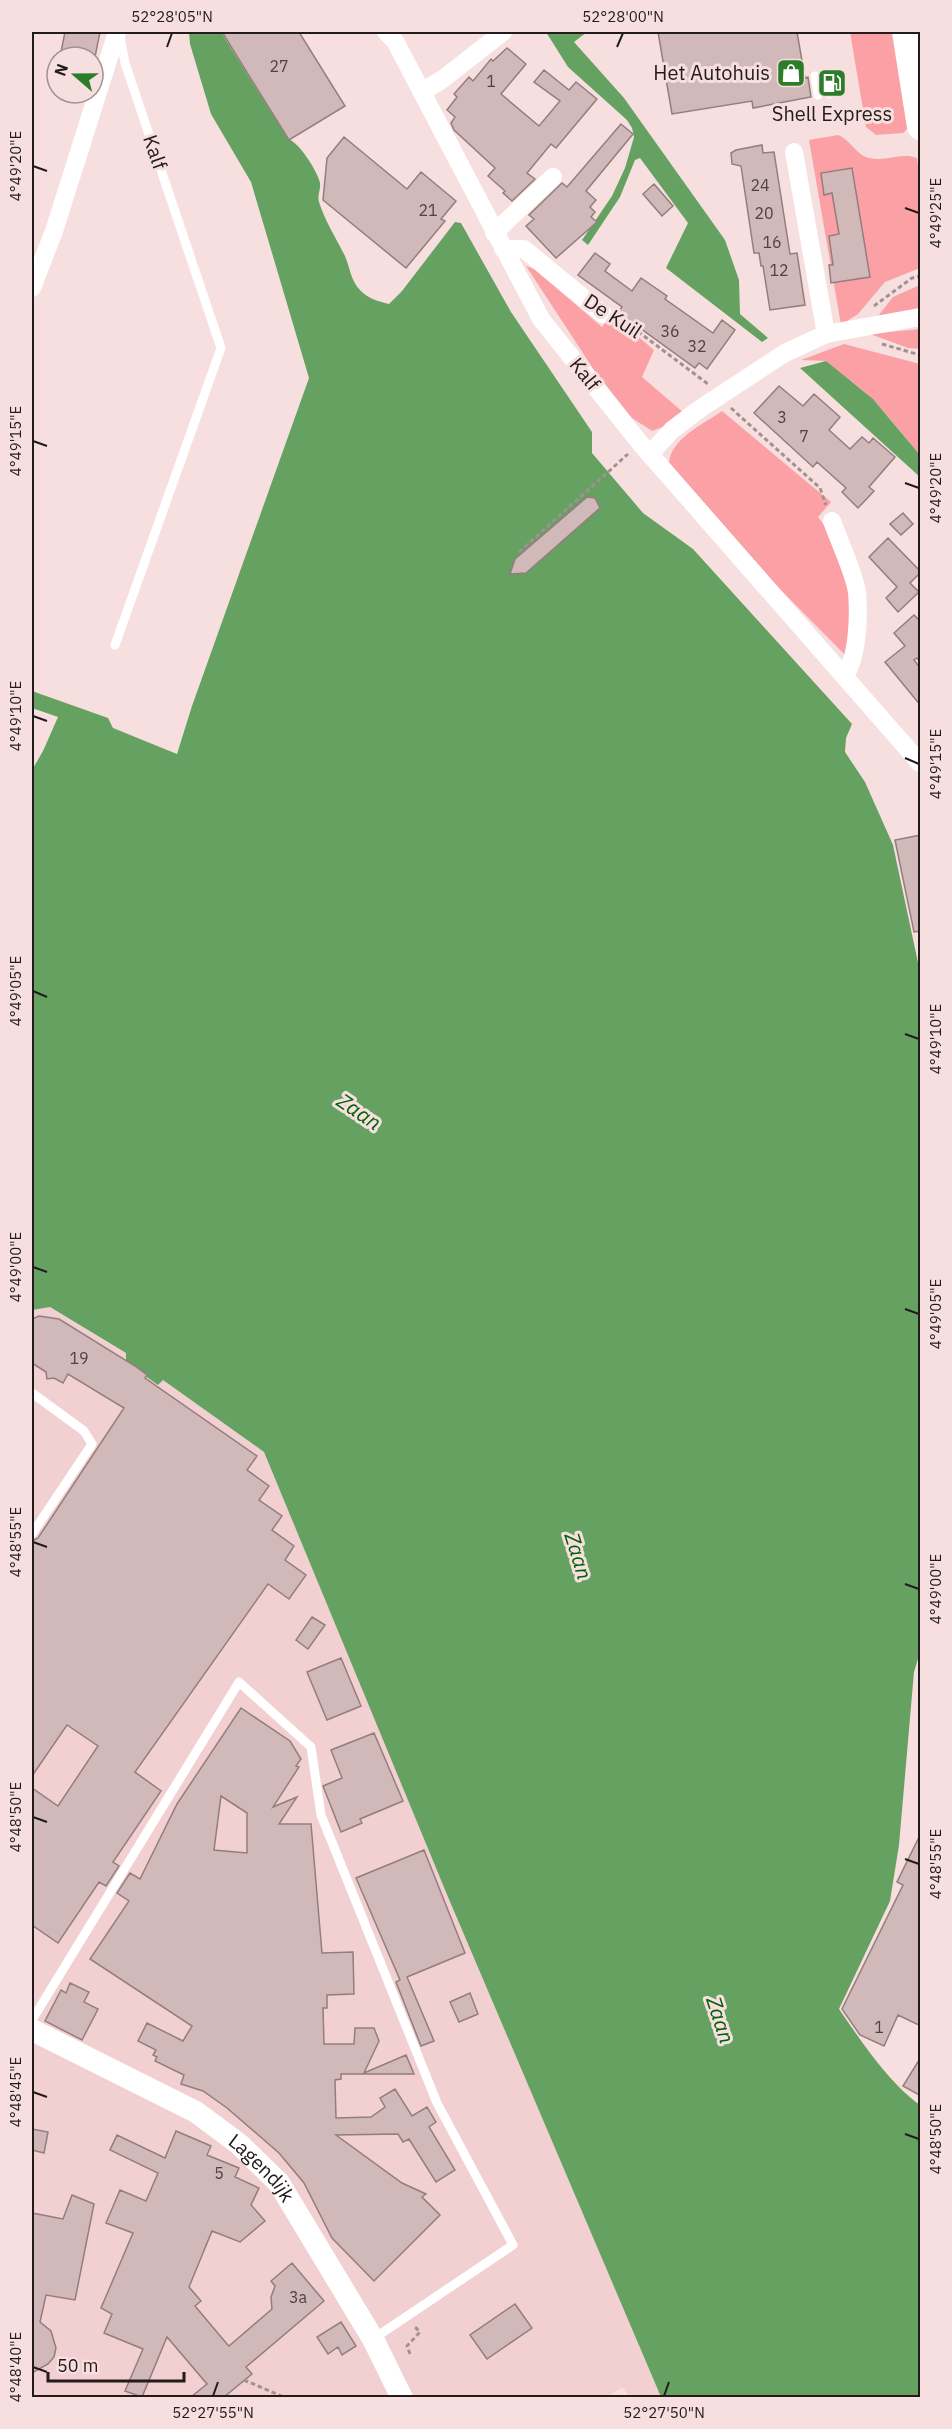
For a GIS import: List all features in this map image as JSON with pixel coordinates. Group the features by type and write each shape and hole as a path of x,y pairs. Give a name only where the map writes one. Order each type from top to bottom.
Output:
{"main road":[{"path":"905,32 921,127"}],"street":[{"name":"Kalf","path":"32,288 54,231 118,32"},
{"name":"Kalf","path":"386,32 395,41 498,241 541,319 645,449 921,763"},
{"path":"422,92 443,79 503,32"},
{"path":"794,152 826,334"},
{"path":"498,241 553,177"},
{"name":"De Kuil","path":"498,241 524,249 603,314"},
{"path":"645,449 720,394 785,353 826,334 921,317"},
{"path":"832,521 857,591 856,635 852,665 845,675"},
{"name":"Lagendijk","path":"32,2030 196,2112 239,2144 279,2183 373,2339 402,2397"}],"lane":[{"name":"Kalf","path":"115,645 221,348 125,63 118,32"},
{"path":"831,74 834,93"},
{"path":"815,76 818,95"},
{"path":"32,1393 84,1431 92,1444 32,1534"},
{"path":"32,2020 239,1682 311,1747 321,1815 437,2103 513,2246 373,2339"}],"path":[{"path":"848,331 866,312 912,278 921,276"},
{"name":"De Kuil","path":"603,314 611,312 720,394 730,407 820,488 832,521"},
{"path":"882,343 921,355"},
{"path":"519,552 645,449"},
{"path":"405,2318 420,2331 407,2346 410,2354"},
{"path":"244,2380 286,2397"}],"shaded area":[{"path":"850,32 893,32 909,127 903,133 876,135 866,127"},
{"path":"838,135 860,154 869,158 911,156 917,158 920,181 920,268 885,282 858,314 841,325 809,140"},
{"path":"526,266 534,269 602,327 611,314 654,350 642,377 684,413 665,426 652,431 632,418 594,370"},
{"path":"920,285 920,312 875,320 893,297"},
{"path":"920,329 920,349 908,348 870,334"},
{"path":"844,344 920,364 920,455 890,418 860,388 826,361 801,360"},
{"path":"722,411 831,502 818,517 830,533 850,583 849,659 774,583 669,463 671,454 682,439"},
{"path":"49,1307 127,1354 159,1385 163,1380 264,1452 448,1897 661,2397 630,2397 622,2387 606,2398 32,2398 32,1310"}],"water":[{"name":"Zaan","path":"189,32 221,32 288,139 307,158 320,183 319,199 324,216 345,256 355,283 366,296 389,304 402,291 455,222 461,223 511,312 592,432 592,453 643,513 693,549 852,724 846,738 845,752 865,782 893,845 920,972 920,1652 914,1672 899,1845 890,1901 839,2009 866,2048 897,2085 920,2105 920,2397 661,2397 448,1897 264,1452 163,1380 158,1385 126,1362 126,1353 50,1307 32,1310 32,770 58,717 32,708 32,691 108,718 113,728 177,754 309,378 251,182 211,114 190,44"},
{"path":"546,32 587,32 574,42 624,98 725,240 739,280 740,314 768,338 762,342 666,268 688,223 640,158 635,160 620,197 588,245 582,240 612,196 625,168 634,137 627,120 568,67"},
{"path":"826,361 873,399 920,455 920,477 800,368"}],"building":[{"path":"65,32 100,32 97,45 62,45"},
{"path":"222,32 299,32 345,106 289,140"},
{"path":"658,32 797,32 805,78 808,77 811,97 753,108 752,101 672,114"},
{"path":"507,48 526,64 501,94 539,126 560,101 534,82 544,70 569,90 576,82 597,99 556,148 551,144 527,173 535,179 512,201 503,193 505,191 488,176 495,168 454,130 451,123 455,117 447,110 457,97 454,94 469,77 473,81 491,59 493,61"},
{"path":"621,124 633,134 586,191 596,200 590,207 595,212 591,217 597,222 556,258 526,226 534,219 529,215 562,183 567,187"},
{"path":"344,137 407,189 421,172 456,201 441,219 445,221 406,268 323,200 327,158"},
{"path":"762,145 763,153 774,152 790,254 797,253 805,305 770,310 763,266 761,266 759,253 754,253 741,166 732,164 731,153"},
{"path":"852,168 870,277 831,283 829,265 833,265 829,236 839,234 832,193 824,195 821,173"},
{"path":"654,184 673,206 662,216 643,194"},
{"path":"595,253 610,264 605,271 632,291 641,278 667,296 665,299 713,333 722,320 735,330 707,369 699,363 695,368 618,312 622,307 578,275"},
{"path":"779,386 803,406 814,394 840,417 829,430 850,449 862,437 869,443 873,438 895,457 869,487 874,491 858,508 842,492 846,488 817,462 813,467 754,413"},
{"path":"587,497 595,498 600,508 526,573 510,574 515,559"},
{"path":"903,513 913,524 901,535 890,524"},
{"path":"888,538 921,572 910,583 919,592 898,612 886,598 897,587 869,557"},
{"path":"914,615 921,622 921,663 917,658 914,660 921,669 921,706 885,662 905,646 894,633"},
{"path":"921,835 921,931 914,932 895,840"},
{"path":"39,1316 59,1319 135,1366 147,1375 145,1378 257,1456 247,1470 269,1486 259,1500 282,1516 272,1530 294,1546 285,1560 306,1575 289,1599 268,1584 135,1772 161,1791 113,1862 119,1866 106,1886 99,1882 58,1943 32,1925 32,1788 58,1806 98,1746 67,1725 32,1776 32,1541 38,1538 124,1408 68,1374 63,1383 54,1378 47,1379 46,1372 32,1363 32,1319"},
{"path":"312,1617 325,1625 308,1649 296,1640"},
{"path":"341,1658 361,1706 327,1720 307,1672"},
{"path":"241,1708 290,1741 301,1759 296,1766 299,1767 273,1807 297,1797 279,1824 311,1824 322,1953 353,1952 354,1994 327,1995 327,2008 323,2008 324,2044 354,2044 355,2028 374,2028 379,2041 364,2073 406,2055 414,2074 341,2074 341,2079 335,2080 336,2118 371,2117 385,2107 380,2098 395,2089 412,2116 427,2107 436,2122 429,2127 455,2170 436,2182 409,2139 403,2142 398,2134 336,2135 402,2183 426,2194 422,2197 440,2215 374,2281 332,2238 304,2183 279,2153 227,2108 203,2091 181,2084 184,2075 155,2061 157,2057 153,2055 156,2050 138,2041 147,2023 183,2041 192,2026 90,1959 129,1901 117,1893 130,1873 140,1879 177,1804","holes":["221,1796 247,1813 247,1853 214,1850"]},
{"path":"374,1733 403,1801 360,1819 362,1823 341,1832 323,1786 342,1778 331,1750"},
{"path":"921,1833 921,2026 898,2015 884,2046 860,2035 842,2009 903,1885 897,1882"},
{"path":"424,1850 465,1953 407,1977 434,2041 421,2046 396,1982 400,1980 356,1878"},
{"path":"70,1983 89,1992 84,2002 98,2009 82,2040 45,2021 61,1990 66,1993"},
{"path":"470,1993 478,2014 459,2022 450,2002"},
{"path":"921,2057 921,2096 903,2086"},
{"path":"32,2129 48,2132 44,2153 32,2150"},
{"path":"176,2131 211,2146 207,2155 239,2168 235,2177 259,2188 251,2205 265,2221 240,2242 212,2231 189,2287 201,2301 195,2306 227,2344 229,2346 272,2309 271,2297 275,2286 271,2281 292,2263 324,2301 246,2367 252,2374 224,2397 191,2397 207,2384 167,2337 142,2397 125,2391 143,2349 104,2333 112,2314 101,2308 133,2233 106,2223 120,2190 146,2201 158,2173 110,2150 117,2135 165,2158"},
{"path":"72,2195 94,2204 75,2300 46,2295 40,2322 51,2331 56,2348 54,2357 48,2364 32,2373 32,2213 63,2219"},
{"path":"515,2304 532,2328 487,2359 470,2335"},
{"path":"341,2322 356,2346 342,2355 338,2347 328,2354 317,2337"}],"place":[{"name":"Het Autohuis","path":"791,73"},
{"name":"Shell Express","path":"832,83"}]}
